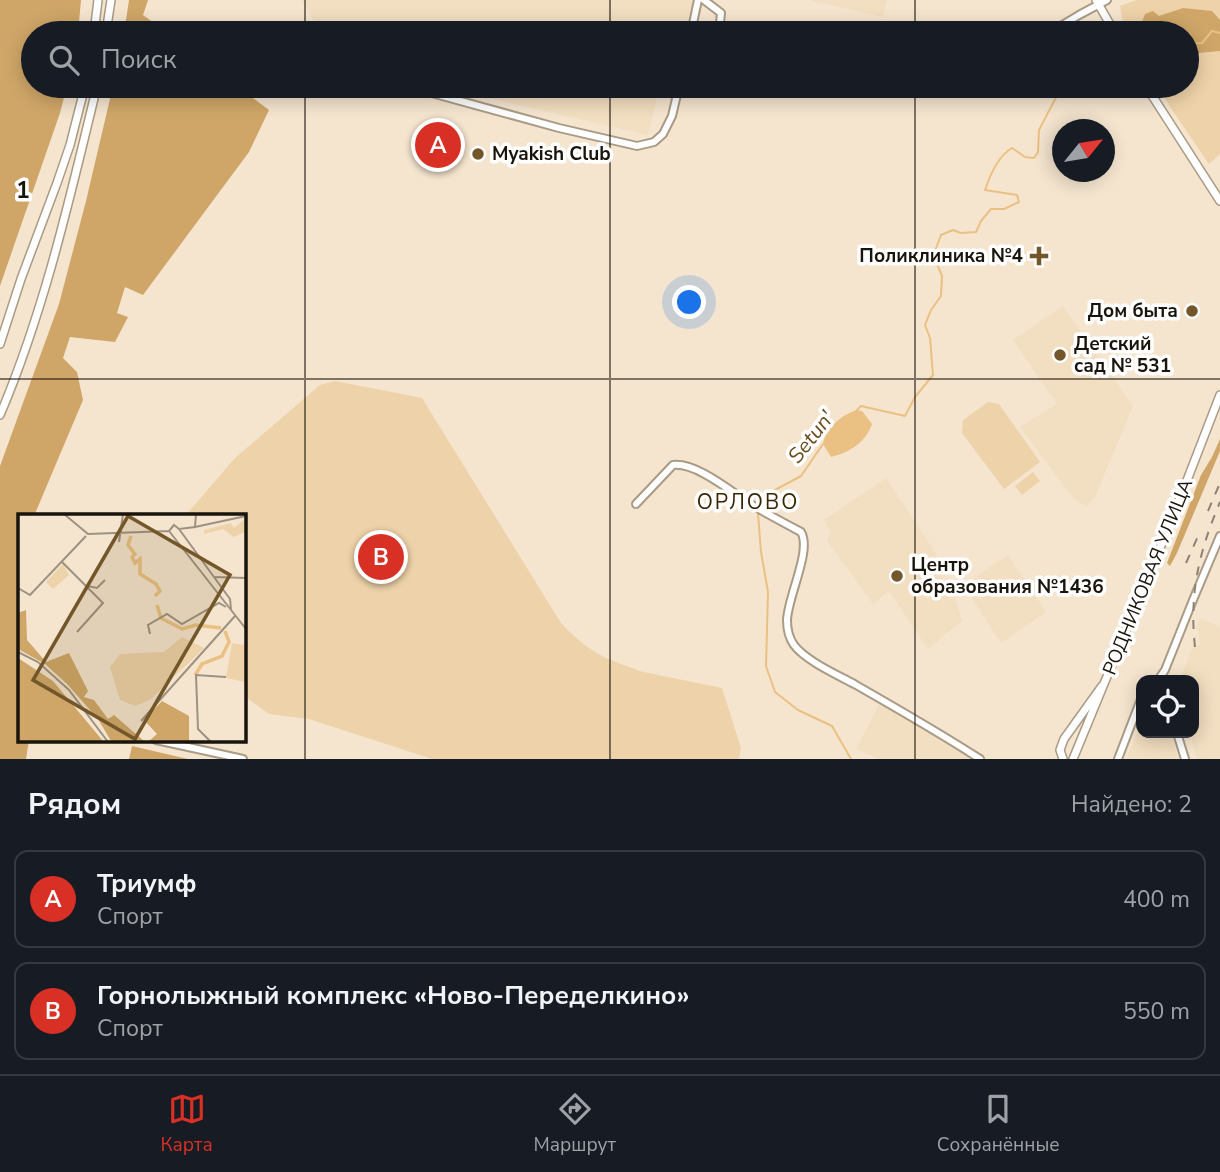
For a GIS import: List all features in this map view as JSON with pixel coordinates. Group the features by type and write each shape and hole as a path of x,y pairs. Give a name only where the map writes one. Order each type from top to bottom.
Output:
{"main road":[{"path":"95,21 98,0"},
{"path":"108,21 111,0"},
{"path":"1097,2 1108,21"},
{"path":"0,344 70,145 82,98"},
{"path":"0,415 43,298 94,98"},
{"path":"1154,98 1220,201"},
{"name":"РОДНИКОВАЯ УЛИЦА","path":"1073,759 1220,395"},
{"path":"1063,759 1060,750 1064,739 1107,680"}],"street":[{"path":"694,21 698,0"},
{"path":"704,0 721,13 722,21"},
{"path":"1068,21 1097,2 1107,0"},
{"path":"450,98 637,146 653,142 663,134 670,123 676,98"},
{"path":"636,504 678,464 716,480 756,507 801,532 804,538 800,567 790,596 787,620 788,633 794,645 812,661 980,759"},
{"path":"1163,675 1220,536"},
{"path":"1118,759 1136,712"},
{"path":"1179,738 1185,759"},
{"path":"161,741 243,759"}],"shaded area":[{"path":"0,0 81,0 79,21 21,21 21,98 64,98 0,286"},
{"path":"129,0 148,0 143,15 151,21 126,21"},
{"path":"302,0 693,0 688,21 313,21"},
{"path":"809,0 887,0 883,17"},
{"path":"1137,0 1220,0 1220,154 1209,164 1165,98 1199,98 1199,21 1123,21 1120,6"},
{"path":"1183,8 1212,11 1220,20 1220,51 1199,53 1199,21 1142,21 1145,14 1153,11 1159,16"},
{"path":"110,98 253,98 269,110 249,152 143,295 125,287 117,313 128,317 115,342 70,337 63,358 77,372 83,400 35,514 18,514 18,741 29,741 26,759 0,759 0,466 59,304"},
{"path":"488,98 657,98 648,135"},
{"path":"1063,306 1133,406 1095,497 1087,507 1074,499 1020,427 1057,404 1013,340"},
{"path":"335,381 422,398 561,623 587,646 618,663 639,671 722,688 741,748 739,759 432,759 309,719 269,714 245,696 245,514 187,514 235,458 320,385"},
{"path":"988,402 999,404 1040,462 1004,489 962,433 963,420"},
{"path":"856,410 862,411 872,424 869,431 856,446 831,457 823,444 824,438 839,419"},
{"path":"1220,439 1220,451 1170,566 1167,563 1201,475"},
{"path":"1033,472 1040,481 1022,495 1015,486"},
{"name":"Центр образования №1436","path":"886,478 937,555 931,561 955,597 962,621 928,649 889,591 873,604 827,540 831,533 824,520"},
{"path":"1008,555 1046,612 1001,643 963,585"},
{"path":"1200,618 1220,627 1220,759 1197,759 1191,738 1199,738 1199,675 1182,675 1193,645 1195,647 1200,644 1197,627"},
{"path":"881,701 980,759 879,759 856,749"},
{"path":"1136,736 1172,738 1178,759 1126,759"},
{"path":"132,746 188,759 129,759"}],"waterway":[{"name":"Setun'","path":"1199,43 1212,31 1220,33"},
{"name":"Setun'","path":"857,410 861,406 905,416 915,397 933,375 930,338 925,325 941,296 942,276 935,251 941,235 953,230 961,233 976,232 991,209 1004,209 1019,202 1017,195 985,190 989,178 999,161 1012,148 1025,157 1034,158 1038,152 1039,130 1056,98"},
{"name":"Setun'","path":"823,444 801,476 773,491 763,502 758,514 768,592 766,666 775,692 798,710 832,726 851,759"}],"railway":[{"path":"1208,511 1220,483"},
{"path":"1195,647 1193,609 1197,573 1206,538 1220,502"},
{"path":"1186,563 1199,534"}],"place":[{"name":"Триумф","path":"438,145"},
{"name":"Myakish Club","path":"478,154"},
{"name":"Поликлиника №4","path":"1039,256"},
{"name":"Дом быта","path":"1192,311"},
{"name":"Детский сад № 531","path":"1060,355"},
{"name":"Горнолыжный комплекс «Ново-Переделкино»","path":"381,557"},
{"name":"Центр образования №1436","path":"897,576"}],"district":[{"name":"ОРЛОВО","path":"748,502"}]}
